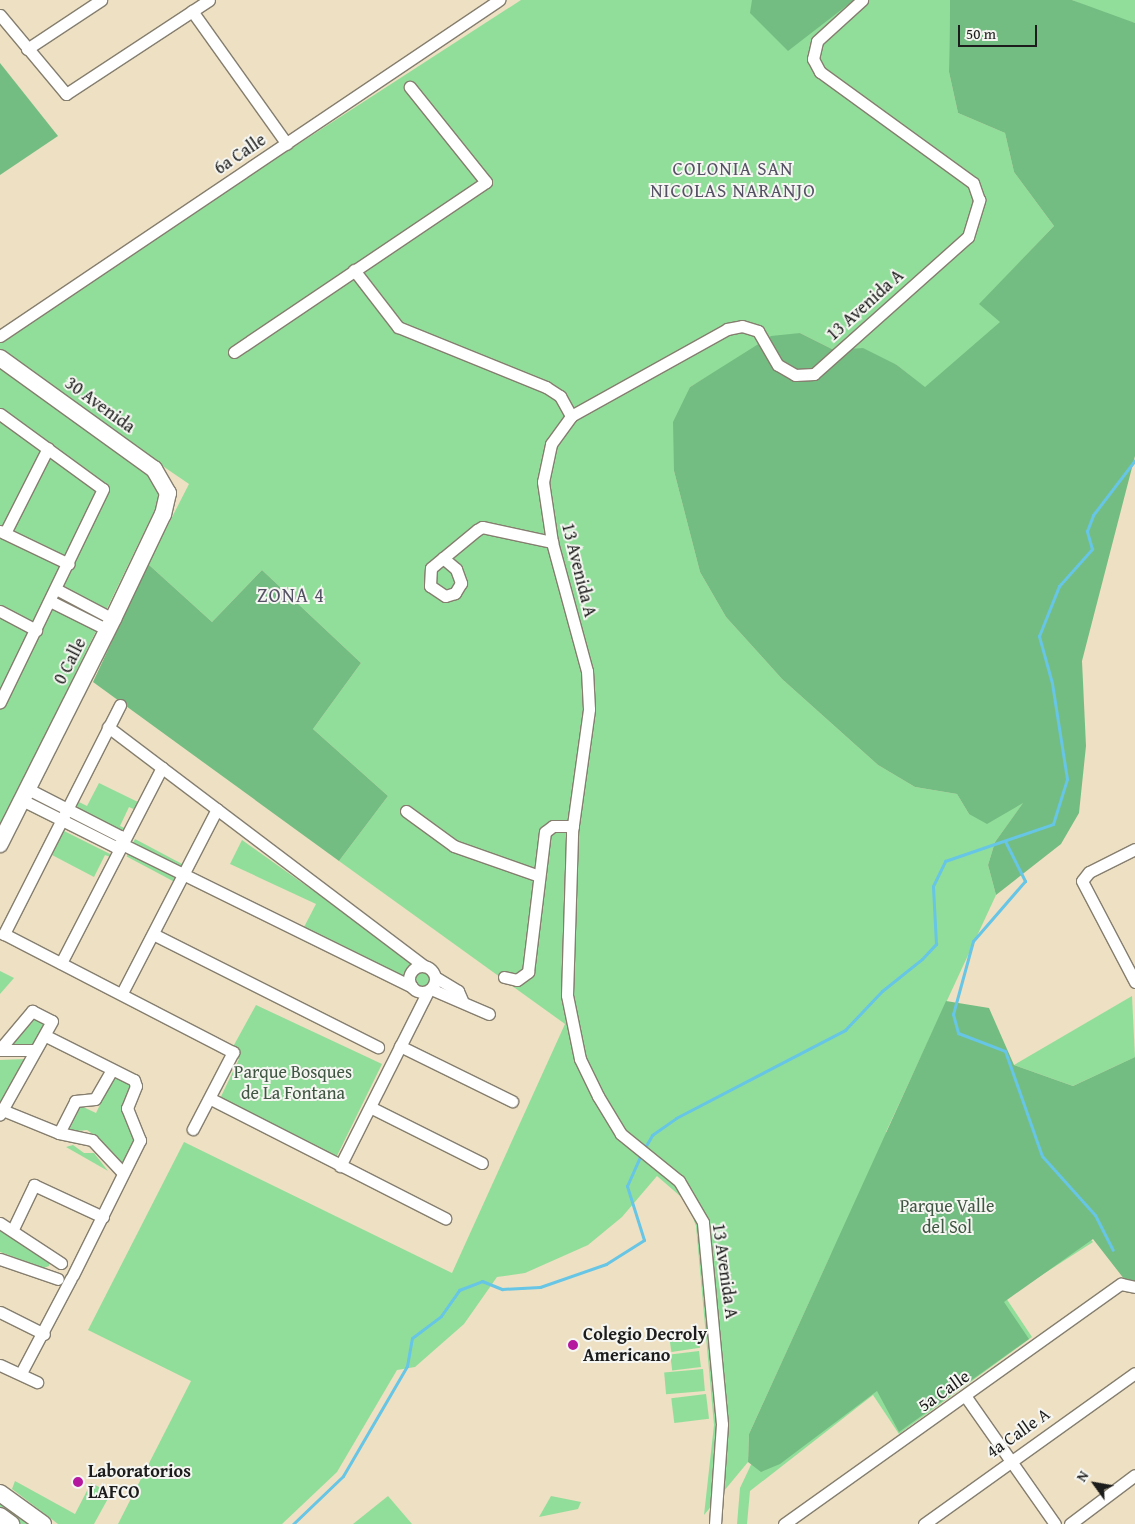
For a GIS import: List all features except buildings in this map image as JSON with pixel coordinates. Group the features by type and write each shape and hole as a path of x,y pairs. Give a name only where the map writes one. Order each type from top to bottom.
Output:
{"street":[{"path":"27,49 101,0"},
{"path":"0,15 66,94 209,0"},
{"name":"13 Avenida A","path":"715,1524 722,1424 703,1222 679,1181 621,1134 580,1059 567,995 573,826 589,709 587,671 552,542 543,482 545,463 571,416 727,329 742,326 758,331 778,365 795,375 814,374 968,237 979,200 973,183 820,72 813,59 816,41 862,0"},
{"name":"6a Calle","path":"0,336 287,144 496,1"},
{"path":"192,11 287,144"},
{"path":"234,352 486,182 410,87"},
{"path":"354,270 398,327 546,387 560,396 571,416"},
{"name":"30 Avenida","path":"0,358 154,469 168,492"},
{"path":"0,414 103,489 69,564 1,696"},
{"path":"48,448 3,532 69,564"},
{"name":"0 Calle","path":"0,844 110,625 163,514 168,492"},
{"path":"443,558 487,526 552,542"},
{"path":"56,589 78,601 110,625"},
{"path":"50,601 72,612 110,625"},
{"path":"72,612 78,601"},
{"path":"0,611 36,630"},
{"path":"120,705 66,807 4,934 122,993 233,1052 211,1099 193,1129"},
{"path":"108,727 424,966 435,977 458,992 462,1000"},
{"path":"61,963 124,845 162,767"},
{"path":"25,795 66,807 120,836 124,845"},
{"path":"25,795 61,818 114,846 124,845 412,987 462,1000 489,1014"},
{"path":"122,993 217,809"},
{"path":"406,811 454,846 539,876"},
{"path":"504,976 517,980 528,972 545,832 553,826 573,826"},
{"path":"1135,849 1082,879 1135,982"},
{"path":"152,934 378,1047"},
{"path":"412,987 410,975 424,966"},
{"path":"340,1166 435,977"},
{"path":"0,1049 32,1011 52,1021 46,1036 34,1050 1,1111 59,1133 92,1140 123,1173"},
{"path":"21,1373 62,1298 65,1273 83,1257 140,1140 127,1108 136,1086 112,1069 46,1036"},
{"path":"400,1046 512,1101"},
{"path":"0,1049 34,1050"},
{"path":"59,1133 75,1101 95,1099 112,1069"},
{"path":"211,1099 445,1218"},
{"path":"370,1107 482,1163"},
{"path":"13,1229 34,1185 103,1217"},
{"path":"0,1223 13,1229 65,1273"},
{"path":"0,1259 65,1273"},
{"name":"5a Calle","path":"784,1524 966,1397 1121,1284 1135,1287"},
{"path":"0,1312 44,1334"},
{"path":"0,1365 37,1382"},
{"name":"4a Calle A","path":"924,1524 1010,1460 1135,1373"},
{"path":"966,1397 1055,1524"},
{"path":"1070,1524 1135,1475"},
{"path":"0,1493 43,1524"},
{"path":"0,1516 11,1524"}],"green space":[{"path":"521,0 950,0 949,72 958,113 1005,133 1014,172 1054,226 980,304 1001,322 925,388 897,365 834,350 800,333 725,366 690,387 674,471 700,572 726,617 782,679 878,765 915,787 957,794 969,814 1024,802 995,842 988,865 996,895 886,1132 1041,1183 1093,1242 1006,1298 1032,1337 899,1434 873,1395 750,1491 747,1524 737,1524 740,1488 775,1414 832,1252 749,1434 748,1462 704,1515 714,1425 696,1226 687,1202 657,1176 622,1217 588,1245 525,1273 497,1277 464,1324 415,1367 397,1370 337,1472 282,1524 118,1524 191,1381 88,1330 184,1142 452,1273 565,1024 339,861 388,796 313,729 361,663 262,570 212,622 148,564 189,484 0,355 0,337"},
{"path":"752,0 854,0 788,51 750,13"},
{"path":"950,0 1072,0 1135,23 1135,456 1082,661 1086,746 1079,813 1061,844 996,895 988,865 995,842 1023,803 987,824 969,814 957,794 915,787 878,765 782,679 726,617 700,572 674,471 673,422 690,387 771,336 800,333 834,350 863,348 897,365 925,387 1000,322 979,304 1054,226 1014,172 1005,133 958,113 949,72"},
{"path":"1072,0 1135,0 1135,23 1122,21"},
{"path":"0,63 58,136 0,175"},
{"path":"0,369 166,487 0,829"},
{"path":"148,564 212,622 262,570 361,663 313,729 388,796 339,861 93,682"},
{"path":"99,783 142,804 138,811 129,807 120,826 129,830 126,835 76,808 79,802 87,806"},
{"path":"64,831 114,856 113,858 105,855 94,877 52,855"},
{"path":"135,839 184,865 181,870 132,844"},
{"path":"242,840 416,964 407,979 303,929 316,904 230,864"},
{"path":"129,852 178,878 175,882 127,856"},
{"path":"0,971 14,978 0,994"},
{"path":"422,971 428,973 430,979 428,985 422,987 416,985 414,979 416,973"},
{"path":"1132,996 1135,1057 1073,1086 1014,1065"},
{"name":"Parque Valle del Sol","path":"946,1001 989,1008 1014,1065 1073,1086 1135,1057 1135,1293 1093,1239 1004,1302 1029,1339 899,1432 877,1391 780,1464 761,1472 748,1462 749,1434"},
{"name":"Parque Bosques de La Fontana","path":"256,1005 382,1064 333,1164 215,1109 239,1059 229,1054"},
{"path":"37,1017 46,1022 32,1047 10,1047"},
{"path":"26,1059 0,1103 0,1060"},
{"path":"114,1076 134,1086 122,1111 136,1144 124,1170 101,1140 87,1130 68,1132 81,1106 96,1113"},
{"path":"73,1145 84,1153 94,1153 108,1171 66,1147"},
{"path":"0,1228 50,1262 49,1266 44,1268 0,1252"},
{"path":"698,1333 700,1348 671,1352 669,1337"},
{"path":"699,1351 701,1367 672,1370 670,1355"},
{"path":"703,1369 705,1391 666,1394 664,1372"},
{"path":"706,1394 709,1419 674,1423 671,1398"},
{"path":"15,1481 75,1514 91,1483 111,1493 94,1524 58,1524 12,1489"},
{"path":"388,1496 412,1524 353,1524"},
{"path":"551,1496 581,1502 578,1509 539,1517"},
{"path":"0,1500 33,1524 21,1524 0,1508"}],"waterway":[{"path":"644,1149 652,1135 676,1118 845,1030 882,991 922,959 936,944 933,886 945,861 1053,824 1067,779 1052,683 1039,636 1059,586 1092,549 1087,531 1093,515 1135,460"},
{"path":"1005,841 1025,881 973,941 953,1014 958,1033 1005,1051 1042,1156 1095,1215 1113,1250"},
{"path":"293,1524 343,1476 407,1366 412,1338 441,1316 459,1290 482,1281 502,1289 540,1287 606,1264 644,1240 627,1186 641,1155"}],"place":[{"name":"Colegio Decroly Americano","path":"573,1345"},
{"name":"Laboratorios LAFCO","path":"78,1482"}],"district":[{"name":"COLONIA SAN NICOLAS NARANJO","path":"733,180"},
{"name":"ZONA 4","path":"291,594"}]}
